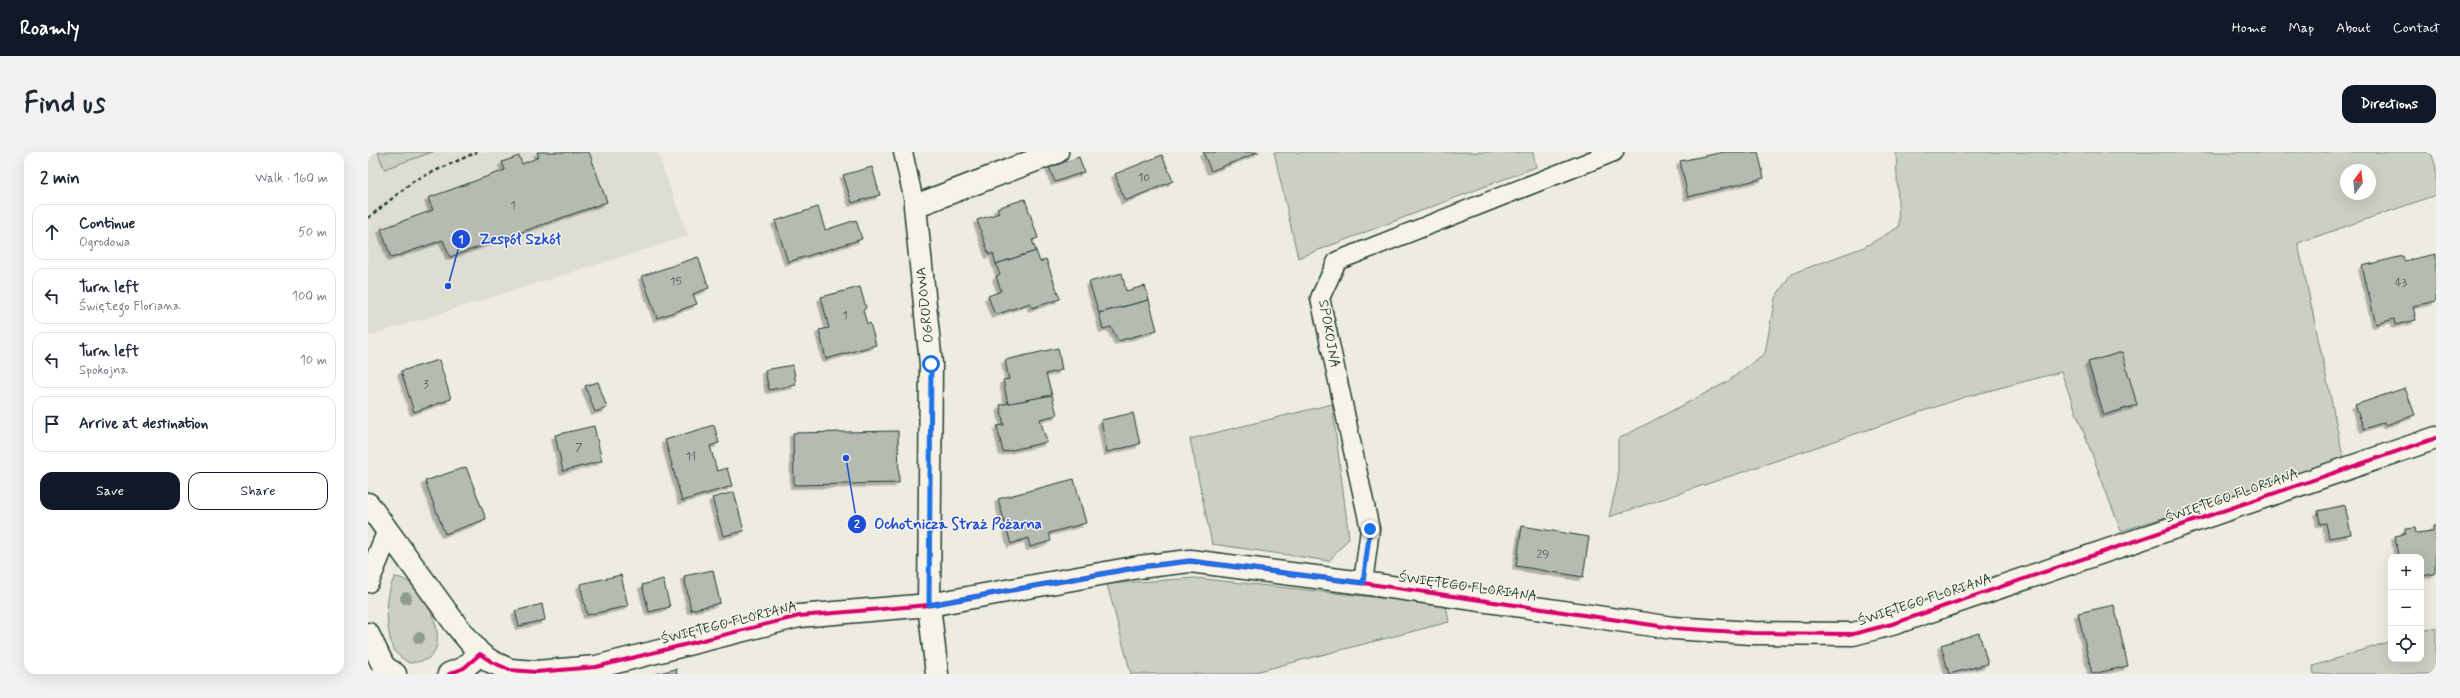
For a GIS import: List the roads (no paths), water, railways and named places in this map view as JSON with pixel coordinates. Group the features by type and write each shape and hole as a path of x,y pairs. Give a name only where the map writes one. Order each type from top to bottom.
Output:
{"street":[{"path":"915,206 1057,152"},
{"name":"OGRODOWA","path":"915,206 931,364 929,605 936,674"},
{"name":"ŚWIĘTEGO FLORIANA","path":"368,504 456,625 480,654 492,662 510,670 536,672 596,667 799,616 929,605 1140,567 1190,561 1363,583 1674,628 1752,633 1853,634 1892,624 2436,438"},
{"path":"368,581 388,532"},
{"path":"368,634 384,667 395,674"},
{"path":"450,674 464,668 480,654"}],"lane":[{"path":"903,152 915,206"},
{"name":"SPOKOJNA","path":"1363,583 1370,529 1320,298 1337,261 1614,152"}],"place":[{"name":"Zespół Szkół","path":"448,286"},
{"name":"Ochotnicza Straż Pożarna","path":"846,458"}]}
